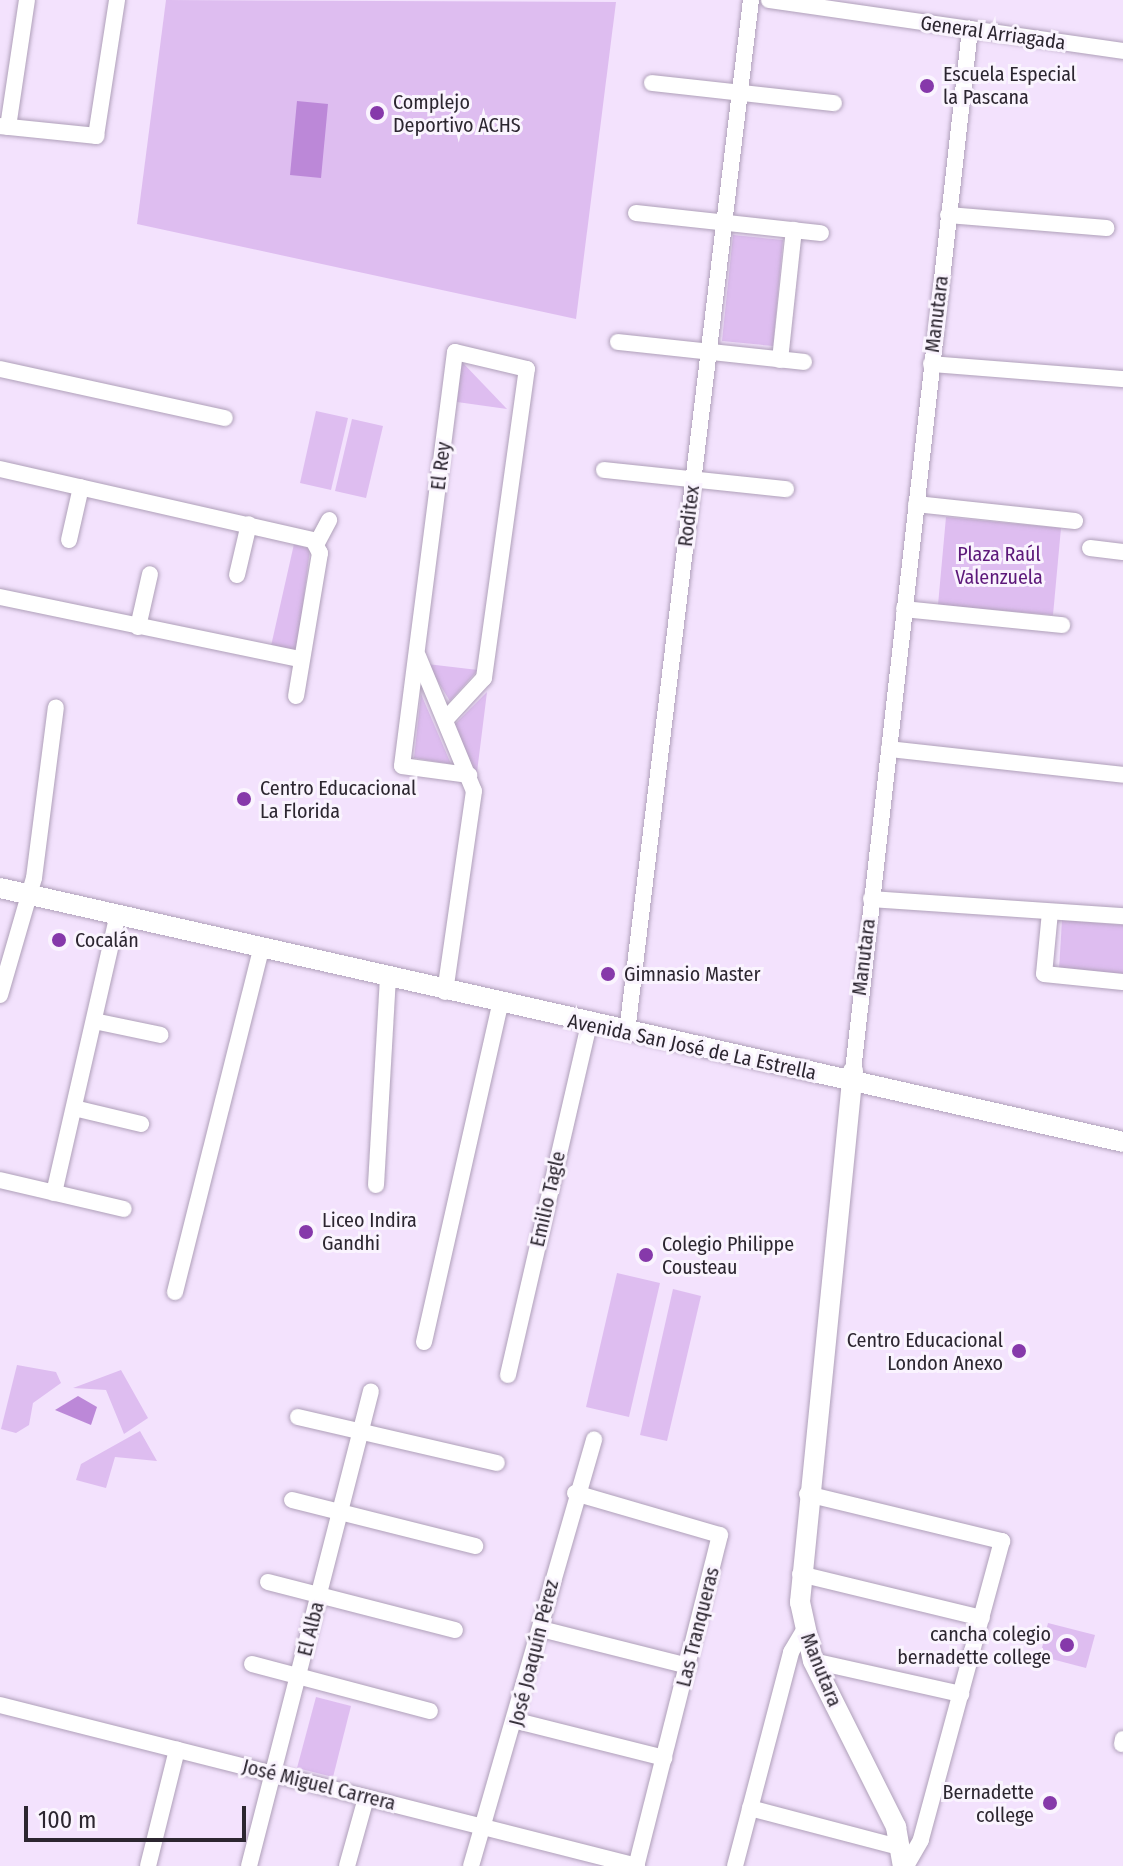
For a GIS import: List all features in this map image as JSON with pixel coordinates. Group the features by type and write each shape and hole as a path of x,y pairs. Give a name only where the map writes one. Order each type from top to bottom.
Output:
{"main road":[{"name":"Avenida San José de La Estrella","path":"0,888 262,946 388,979 446,986 500,1004 589,1024 628,1026"},
{"name":"Avenida San José de La Estrella","path":"262,946 290,945 446,986 852,1076 1123,1142"},
{"name":"Avenida San José de La Estrella","path":"852,1076 1123,1130"},
{"name":"Manutara","path":"852,1076 800,1574 804,1630 813,1661 903,1860"}],"street":[{"path":"27,0 4,126 96,136 117,0"},
{"name":"Roditex","path":"628,1026 751,0"},
{"name":"General Arriagada","path":"769,0 1123,51"},
{"name":"Manutara","path":"852,1076 970,29"},
{"path":"652,83 834,103"},
{"path":"636,213 821,233"},
{"path":"948,215 1106,228"},
{"path":"780,360 794,230"},
{"path":"618,342 804,362"},
{"name":"El Rey","path":"446,719 484,678 527,369 455,352 402,766 469,775"},
{"path":"931,364 1123,379"},
{"path":"0,369 225,418"},
{"path":"0,469 249,524 317,543"},
{"path":"604,470 786,489"},
{"path":"69,540 81,487"},
{"path":"916,504 1075,521"},
{"path":"296,696 317,543 329,520"},
{"path":"237,575 249,524"},
{"path":"1090,548 1123,552"},
{"path":"138,627 150,574"},
{"path":"0,597 299,659"},
{"path":"904,609 1062,625"},
{"path":"417,654 474,791 446,986"},
{"path":"0,995 28,894 56,707"},
{"path":"889,749 1123,775"},
{"path":"871,899 1123,916"},
{"path":"1050,912 1044,974 1123,982"},
{"path":"54,1193 118,914"},
{"path":"175,1292 262,946"},
{"path":"376,1185 388,979"},
{"path":"424,1342 500,1004"},
{"path":"94,1021 161,1035"},
{"name":"Emilio Tagle","path":"508,1375 589,1024"},
{"path":"74,1108 141,1124"},
{"path":"0,1180 124,1209"},
{"name":"El Alba","path":"249,1866 371,1391"},
{"path":"298,1417 362,1429 497,1463"},
{"name":"José Joaquín Pérez","path":"471,1866 517,1721 575,1493 594,1439"},
{"name":"Las Tranqueras","path":"575,1493 719,1532 637,1866"},
{"path":"750,1808 903,1860 921,1840 1002,1541 807,1494"},
{"path":"292,1500 475,1546"},
{"path":"800,1574 982,1618"},
{"path":"268,1582 455,1630"},
{"path":"541,1629 688,1666"},
{"path":"735,1866 791,1652 804,1630"},
{"path":"813,1661 961,1694"},
{"path":"252,1664 430,1711"},
{"name":"José Miguel Carrera","path":"0,1705 617,1864 637,1866"},
{"path":"517,1721 664,1758"},
{"path":"148,1866 177,1750"},
{"path":"347,1866 366,1798"}],"green space":[{"name":"Complejo Deportivo ACHS","path":"166,0 616,2 576,319 137,224"},
{"path":"733,235 783,240 773,346 722,341"},
{"path":"462,362 507,409 457,402"},
{"path":"316,411 348,418 331,490 300,483"},
{"path":"352,419 383,426 366,498 335,491"},
{"name":"Plaza Raúl Valenzuela","path":"946,517 1061,528 1053,615 938,605"},
{"path":"294,544 310,549 297,652 271,646"},
{"path":"427,664 478,670 450,701"},
{"path":"487,692 476,780 452,727"},
{"path":"421,694 451,764 414,758"},
{"path":"1062,920 1123,925 1123,976 1059,970"},
{"path":"617,1273 660,1283 629,1417 586,1407"},
{"path":"673,1289 701,1296 667,1441 640,1435"},
{"path":"17,1365 56,1372 61,1383 33,1403 29,1425 16,1433 1,1429"},
{"path":"121,1370 148,1418 124,1434 106,1390 73,1388"},
{"path":"140,1431 157,1461 115,1457 106,1488 76,1480 81,1464"},
{"name":"cancha colegio bernadette college","path":"1048,1623 1095,1635 1086,1668 1040,1656"},
{"path":"316,1697 351,1706 333,1777 297,1768"}],"shaded area":[{"path":"297,101 328,104 321,178 290,175"},
{"path":"78,1396 97,1407 91,1425 55,1410"}],"place":[{"name":"Escuela Especial la Pascana","path":"927,86"},
{"name":"Complejo Deportivo ACHS","path":"377,113"},
{"name":"Centro Educacional La Florida","path":"244,799"},
{"name":"Cocalán","path":"59,940"},
{"name":"Gimnasio Master","path":"608,974"},
{"name":"Liceo Indira Gandhi","path":"306,1232"},
{"name":"Colegio Philippe Cousteau","path":"646,1255"},
{"name":"Centro Educacional London Anexo","path":"1019,1351"},
{"name":"cancha colegio bernadette college","path":"1067,1645"},
{"name":"Bernadette college","path":"1050,1803"}]}
